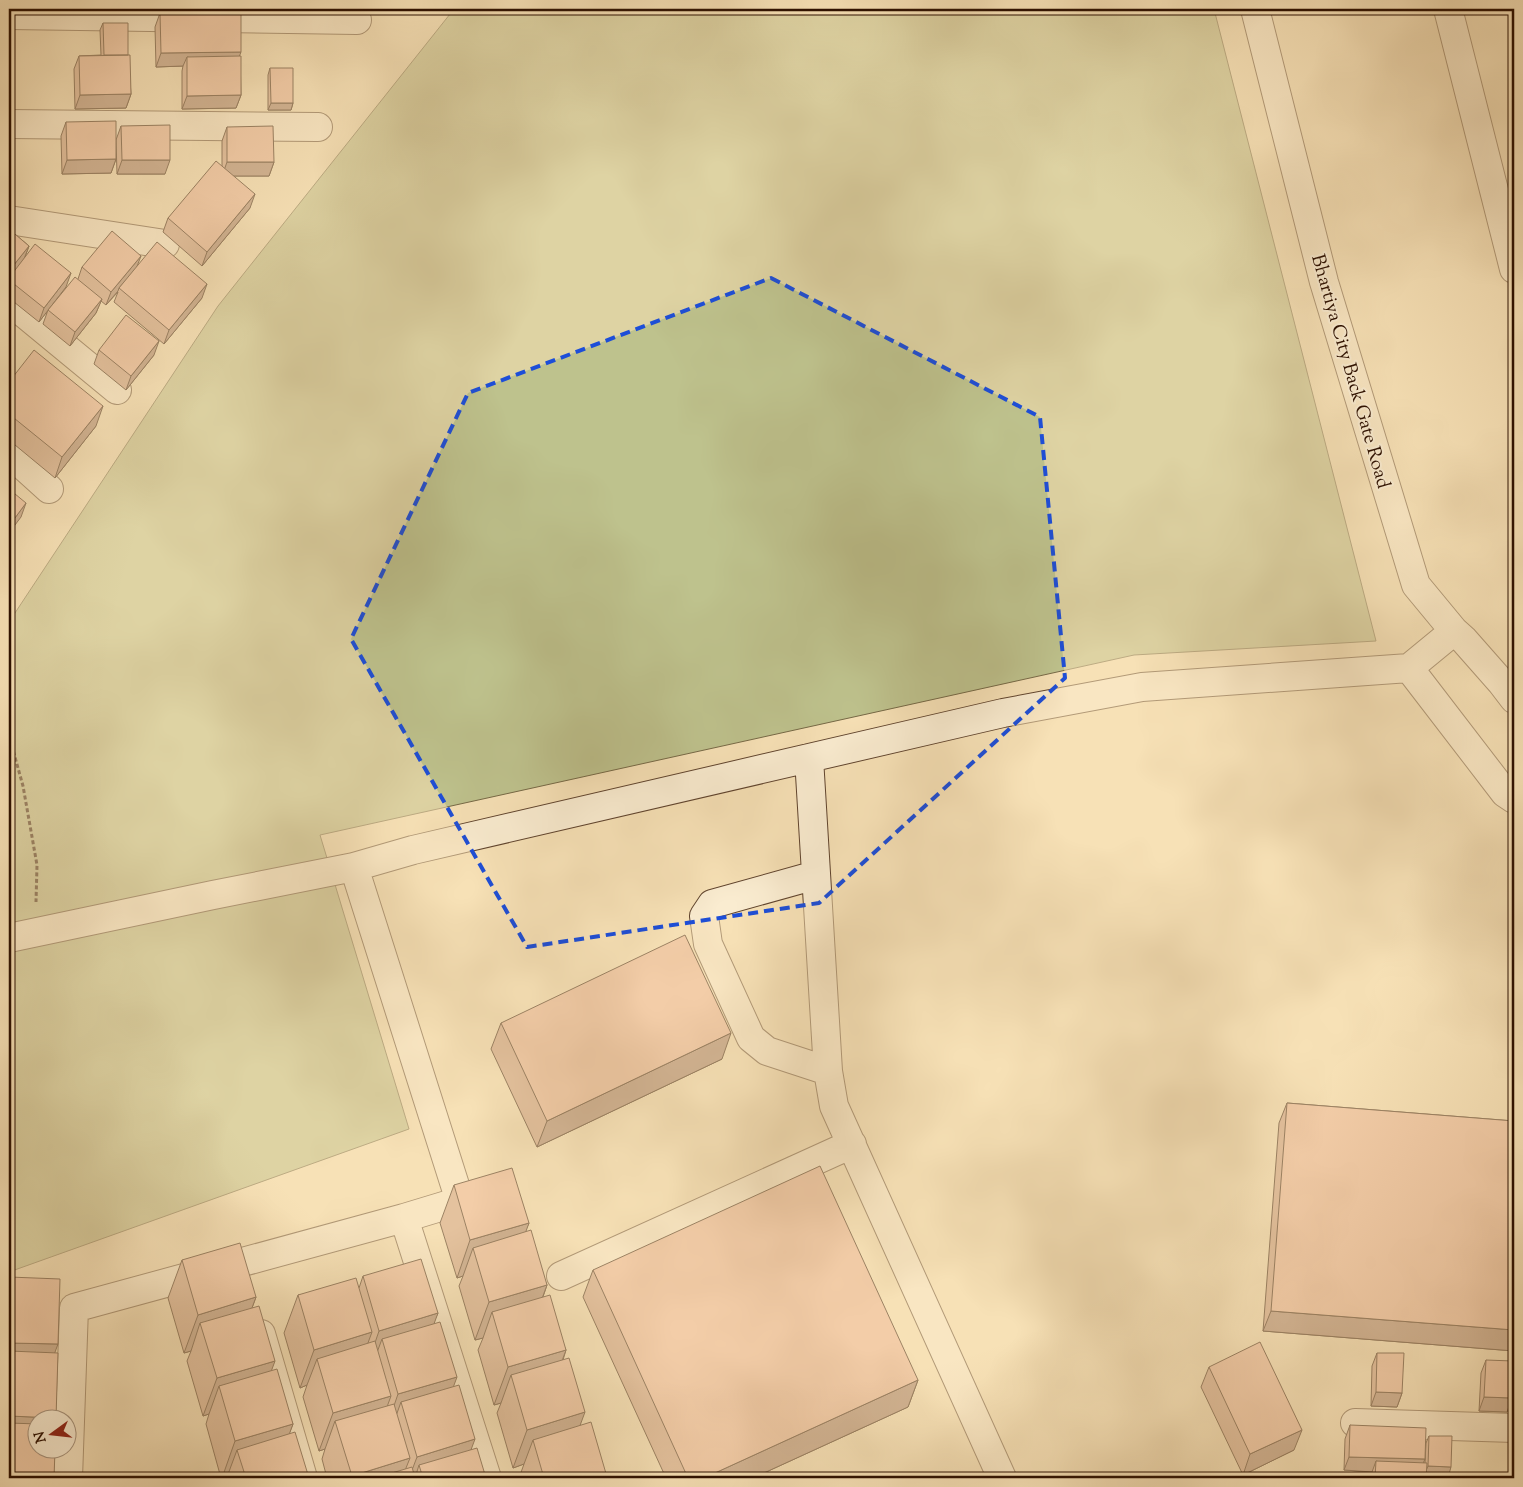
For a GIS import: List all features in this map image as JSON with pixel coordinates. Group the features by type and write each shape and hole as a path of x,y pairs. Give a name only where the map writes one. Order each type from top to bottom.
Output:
{"street":[{"name":"Bhartiya City Back Gate Road","path":"1255,9 1324,282 1416,585 1454,631 1510,685"},
{"path":"1448,9 1514,269"},
{"path":"9,14 358,20"},
{"path":"9,124 318,127"},
{"path":"9,220 165,244"},
{"path":"9,301 117,390"},
{"path":"9,454 49,489"},
{"path":"9,938 354,867 413,850 1003,712 1142,687 1409,668 1454,631"},
{"path":"1409,668 1505,793 1514,799"},
{"path":"809,758 828,1071 834,1106 1002,1478"},
{"path":"68,1478 74,1308 243,1272 460,1201 354,867"},
{"path":"816,875 712,904 704,916 708,944 751,1038 767,1051 828,1071"},
{"path":"561,1276 852,1144"},
{"path":"404,1218 487,1478"},
{"path":"254,1310 303,1478"},
{"path":"1356,1423 1514,1428"}],"path":[{"path":"9,747 12,750 23,786 37,865 36,933"}],"highlighted area":[{"path":"771,278 1040,417 1065,678 819,903 527,947 351,639 468,393"}],"green space":[{"path":"454,9 1214,9 1376,641 1134,655 320,835 409,1129 9,1272 9,622 218,306"}],"building":[{"path":"241,12 241,52 161,53 160,13"},
{"path":"103,23 128,23 128,55 104,55"},
{"path":"130,55 131,94 80,95 79,56"},
{"path":"241,56 241,95 187,96 187,57"},
{"path":"270,68 293,68 293,103 271,103"},
{"path":"116,121 116,159 67,160 66,122"},
{"path":"170,125 170,160 122,160 121,126"},
{"path":"273,126 274,162 227,162 227,127"},
{"path":"216,161 255,194 207,252 168,218"},
{"path":"9,229 29,246 9,271"},
{"path":"112,231 141,256 111,292 82,267"},
{"path":"157,242 207,284 169,330 119,288"},
{"path":"35,244 71,273 44,308 9,280"},
{"path":"75,277 102,299 75,332 48,310"},
{"path":"126,315 159,341 131,376 99,350"},
{"path":"34,350 103,406 62,457 9,414 9,382"},
{"path":"9,489 26,503 9,526"},
{"path":"685,935 731,1033 547,1121 501,1023"},
{"path":"1287,1103 1514,1121 1514,1330 1271,1311"},
{"path":"820,1166 918,1380 704,1478 688,1478 593,1270"},
{"path":"512,1168 529,1223 470,1240 454,1185"},
{"path":"531,1230 547,1285 489,1302 473,1248"},
{"path":"240,1243 256,1297 198,1315 182,1260"},
{"path":"421,1259 438,1313 379,1331 363,1276"},
{"path":"9,1277 60,1279 58,1344 9,1343"},
{"path":"356,1278 372,1332 314,1350 298,1295"},
{"path":"550,1295 566,1350 508,1367 492,1312"},
{"path":"259,1306 275,1361 217,1378 200,1323"},
{"path":"440,1322 457,1377 398,1394 382,1339"},
{"path":"375,1341 391,1396 333,1413 317,1359"},
{"path":"1260,1342 1302,1430 1250,1454 1209,1367"},
{"path":"9,1351 58,1353 56,1410 28,1410 28,1417 9,1416"},
{"path":"1377,1353 1404,1353 1402,1393 1376,1392"},
{"path":"569,1358 585,1412 527,1430 511,1375"},
{"path":"1486,1360 1513,1361 1512,1398 1484,1397"},
{"path":"277,1369 293,1424 235,1441 219,1386"},
{"path":"459,1385 475,1439 417,1457 401,1402"},
{"path":"394,1404 410,1458 352,1476 335,1421"},
{"path":"591,1422 607,1477 544,1478 533,1440"},
{"path":"9,1423 28,1424 28,1460 55,1460 54,1478 9,1478"},
{"path":"1350,1425 1426,1428 1425,1459 1349,1457"},
{"path":"295,1432 309,1478 246,1478 237,1450"},
{"path":"1429,1436 1452,1436 1451,1467 1428,1466"},
{"path":"477,1448 486,1478 423,1478 419,1465"},
{"path":"1376,1461 1427,1463 1426,1478 1375,1478"},
{"path":"412,1467 415,1478 375,1478"},
{"path":"1456,1475 1479,1476 1479,1478 1456,1478"},
{"path":"1506,1475 1514,1475 1514,1478 1506,1478"}]}
